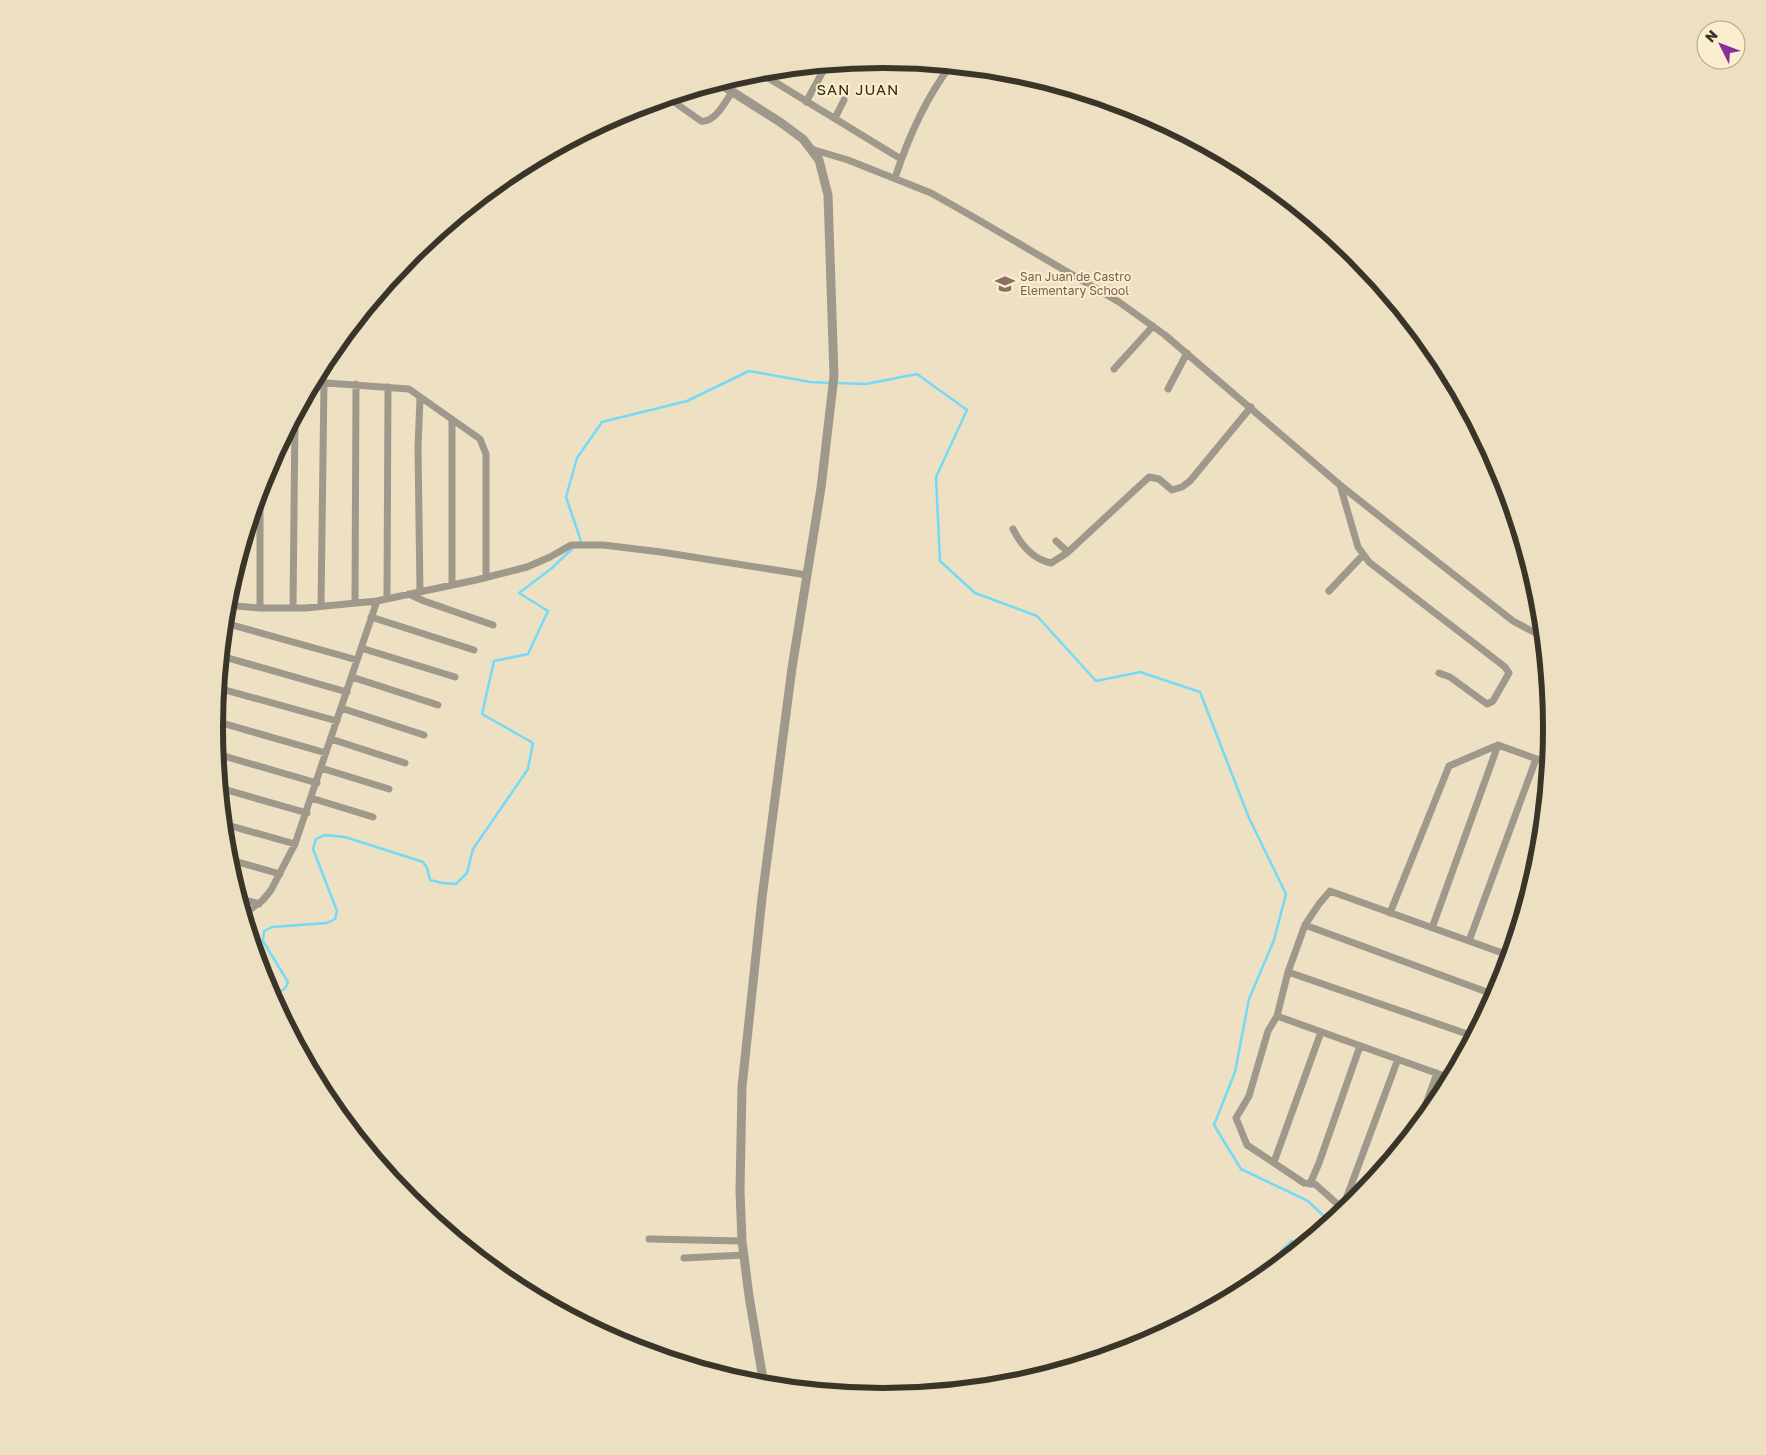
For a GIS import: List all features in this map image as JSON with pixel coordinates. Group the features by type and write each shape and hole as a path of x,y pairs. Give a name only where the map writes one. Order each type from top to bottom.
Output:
{"street":[{"path":"806,102 823,71"},
{"path":"895,178 914,126 932,93 947,71"},
{"path":"767,78 901,159"},
{"path":"725,87 803,139 819,160 828,195 834,376 807,575 792,668 762,898 742,1087 740,1191 742,1241 763,1376"},
{"path":"674,102 701,121 706,121 712,119 732,92"},
{"path":"834,118 844,100"},
{"path":"811,149 848,160 931,193 1119,302 1186,353 1340,485 1513,621 1536,632"},
{"path":"1114,369 1153,326"},
{"path":"1168,389 1186,353"},
{"path":"321,382 409,389 480,439 486,454 486,576"},
{"path":"321,606 324,382"},
{"path":"355,603 356,384"},
{"path":"387,598 388,387"},
{"path":"420,398 418,447 420,592"},
{"path":"1013,529 1020,542 1031,554 1051,563 1068,552 1149,477 1159,479 1172,490 1182,487 1190,481 1251,407"},
{"path":"452,420 452,585"},
{"path":"293,608 295,428"},
{"path":"1340,485 1356,541 1363,555 1374,567 1505,667 1509,673 1493,701 1487,704 1446,675 1439,673"},
{"path":"260,510 260,608"},
{"path":"1056,542 1068,552"},
{"path":"235,606 293,608 377,601 527,566 571,546 603,545 661,552 807,575"},
{"path":"1329,591 1363,555"},
{"path":"409,594 424,602 493,625"},
{"path":"249,911 259,904 271,890 295,844 377,601"},
{"path":"371,617 474,650"},
{"path":"232,625 357,660"},
{"path":"361,648 455,677"},
{"path":"227,658 346,692"},
{"path":"352,678 438,705"},
{"path":"224,690 337,721"},
{"path":"341,708 424,735"},
{"path":"223,723 326,753"},
{"path":"331,739 406,763"},
{"path":"1432,928 1498,745"},
{"path":"1390,913 1449,766 1498,745 1542,761"},
{"path":"224,756 317,783"},
{"path":"1470,941 1536,759"},
{"path":"321,768 389,790"},
{"path":"226,790 307,813"},
{"path":"311,798 373,817"},
{"path":"231,826 295,844"},
{"path":"237,862 280,874"},
{"path":"1339,1205 1315,1184 1304,1183 1247,1145 1236,1118 1249,1096 1268,1031 1277,1016 1288,972 1305,924 1330,891 1470,941 1504,950"},
{"path":"246,900 259,904"},
{"path":"1305,924 1488,992"},
{"path":"1288,972 1467,1034"},
{"path":"1277,1016 1444,1076"},
{"path":"1274,1162 1321,1032"},
{"path":"1310,1184 1319,1164 1360,1046"},
{"path":"1349,1195 1398,1059"},
{"path":"1427,1101 1437,1073"},
{"path":"650,1239 742,1241"},
{"path":"684,1258 744,1255"}],"waterway":[{"path":"579,543 581,541 566,497 577,458 602,422 687,401 749,371 810,382 830,383"},
{"path":"836,383 866,384 917,374 967,410 936,477 940,561 975,593 1037,616 1096,681 1140,672 1200,692 1249,818 1286,894 1274,940 1249,999 1235,1072 1214,1125 1241,1169 1308,1201 1325,1217"},
{"path":"278,992 285,988 288,982 263,941 264,931 272,927 327,923 335,919 337,911 313,849 316,839 325,835 345,837 423,862 427,868 430,880 442,883 456,884 467,873 473,849 528,769 533,743 482,714 494,661 528,654 548,611 519,593 552,568 575,546"},
{"path":"1282,1254 1281,1251 1292,1241 1295,1243"}],"place":[{"name":"San Juan de Castro Elementary School","path":"1005,284"}],"district":[{"name":"SAN JUAN","path":"858,90"}]}
